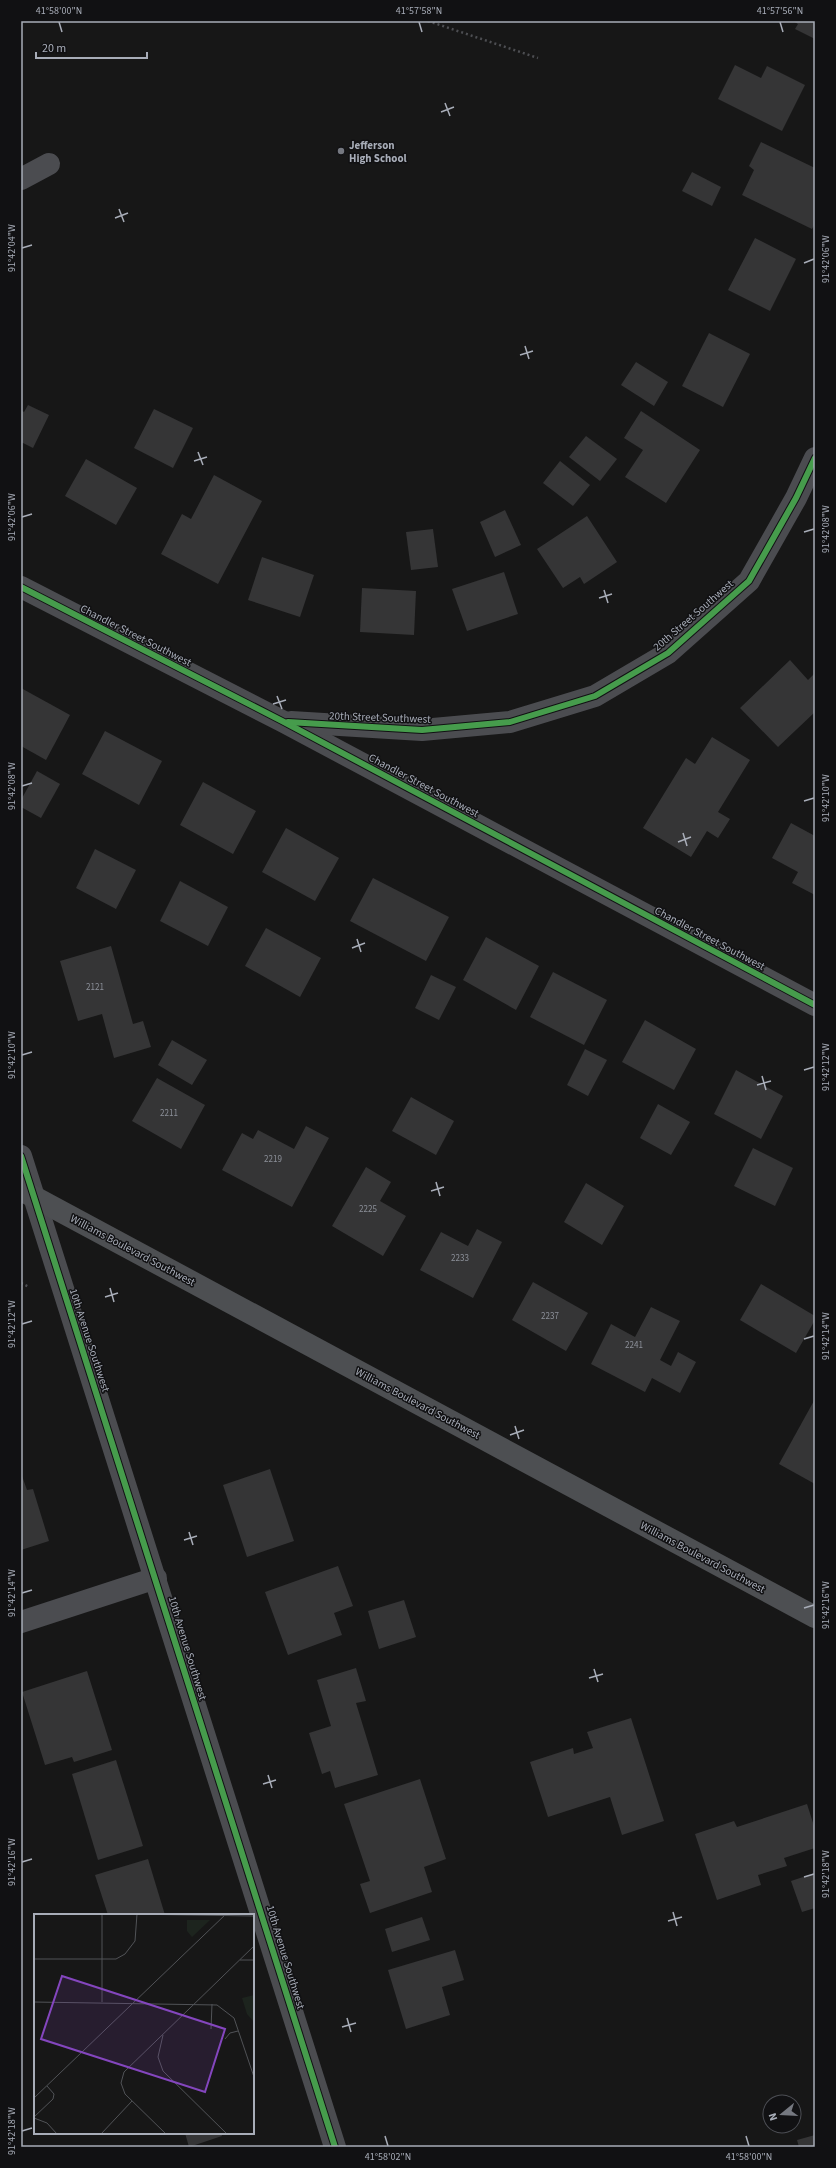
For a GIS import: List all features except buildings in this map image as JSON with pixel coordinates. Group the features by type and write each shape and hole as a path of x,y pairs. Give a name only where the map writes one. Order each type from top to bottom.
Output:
{"main road":[{"name":"Williams Boulevard Southwest","path":"27,1193 815,1617"}],"street":[{"path":"21,180 49,164"},
{"name":"20th Street Southwest","path":"284,722 422,730 510,722 595,696 668,653 749,581 796,498 815,458"},
{"name":"Chandler Street Southwest","path":"21,587 284,722 815,1005"},
{"name":"10th Avenue Southwest","path":"21,1156 27,1193 156,1578 335,2147"},
{"path":"21,1622 156,1578"}],"path":[{"path":"428,21 538,58"}],"cycle path":[{"path":"288,722 422,730 510,722 595,696 668,653 749,581 796,498 815,458"},
{"path":"21,587 284,722 815,1005"},
{"path":"21,1156 335,2147"}],"place":[{"name":"Jefferson High School","path":"341,151"}]}
